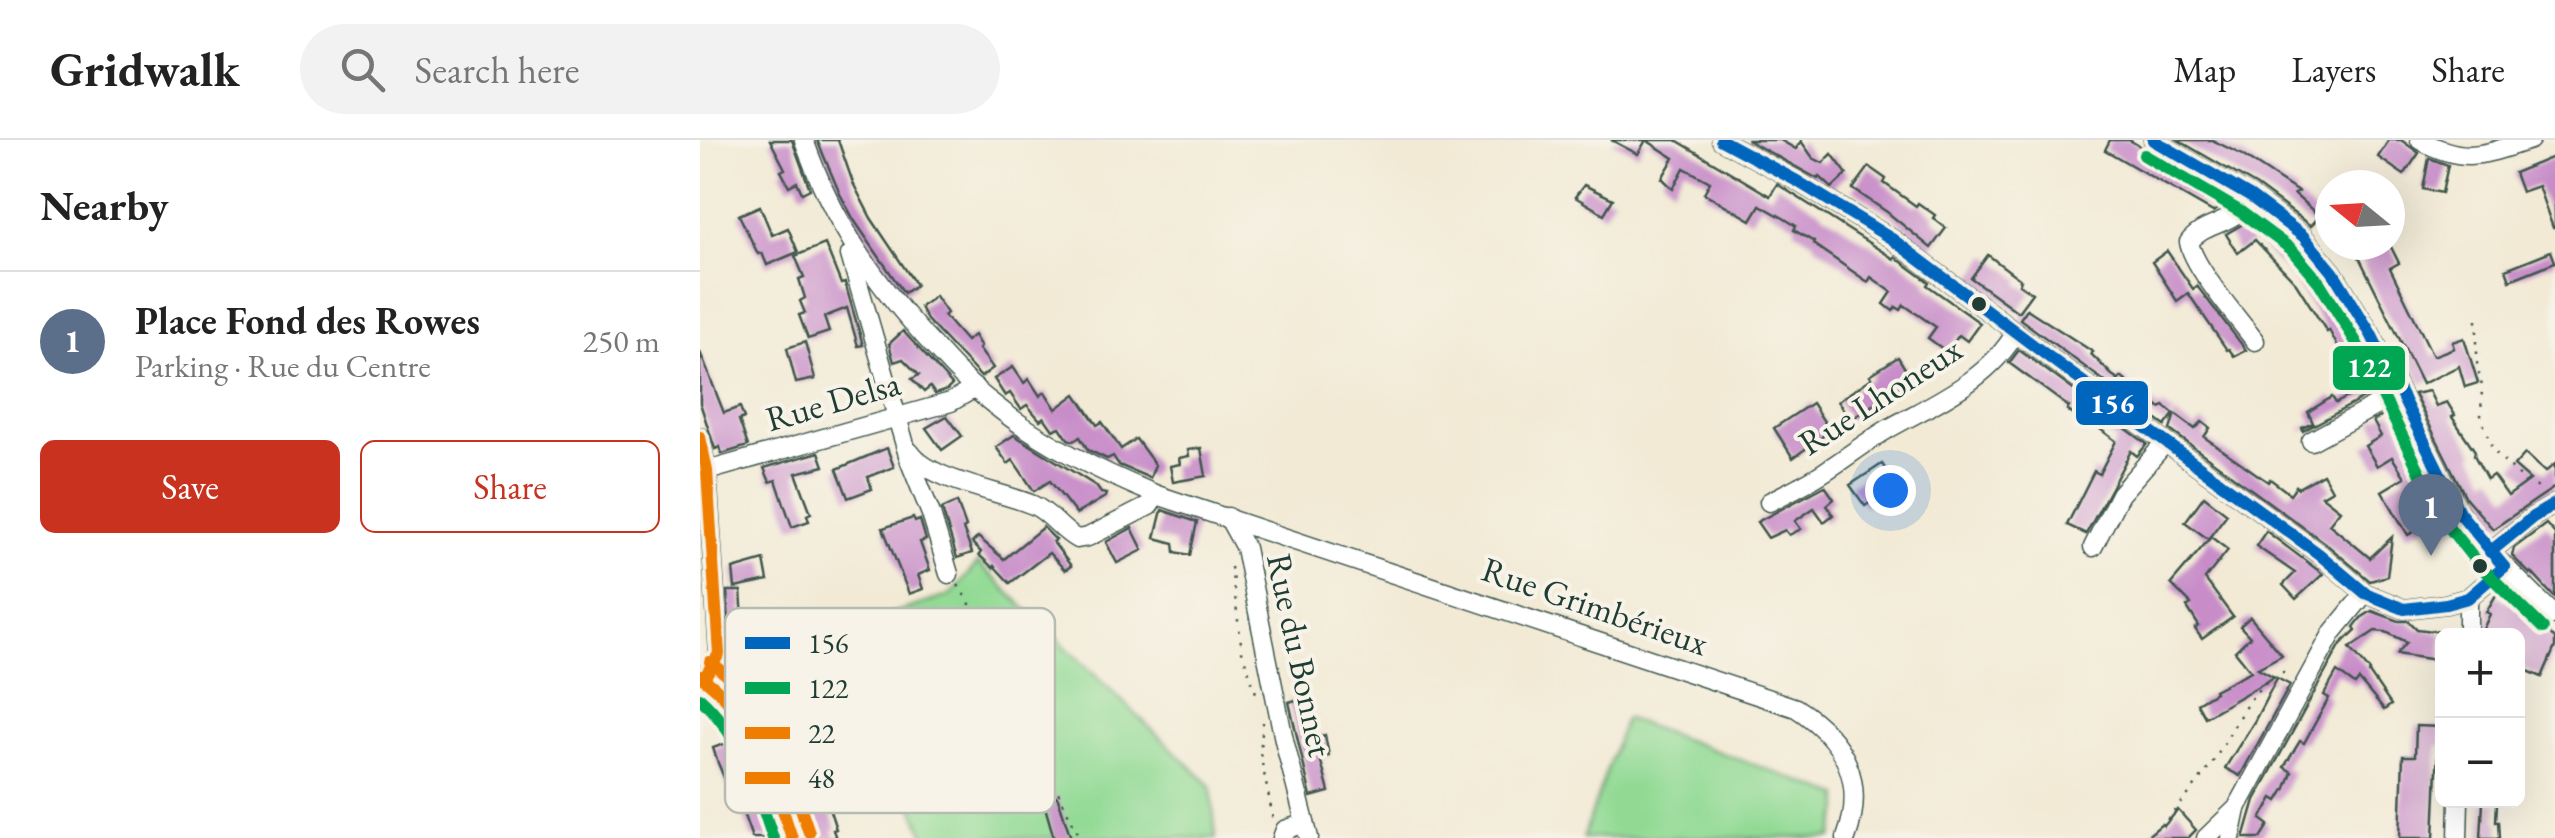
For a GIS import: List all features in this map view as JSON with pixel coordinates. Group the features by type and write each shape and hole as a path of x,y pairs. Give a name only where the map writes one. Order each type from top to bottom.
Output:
{"street":[{"name":"Rue du Bonnet","path":"804,140 838,219 866,267 908,320 975,388 1040,437 1080,460 1158,495 1228,517 1246,548 1281,725 1307,830 1285,830 1282,836"},
{"name":"Rue Lhoneux","path":"1721,140 1892,238 2319,554 2365,594"},
{"path":"2153,140 2251,197 2303,236 2333,272 2371,334 2459,512 2490,552 2555,616"},
{"path":"2420,140 2466,156 2530,140"},
{"path":"2251,197 2233,216 2196,232 2189,242 2200,268 2254,342"},
{"name":"Rue du Bonnet","path":"849,238 850,255 897,416 950,574"},
{"name":"Rue Lhoneux","path":"1770,502 1955,392 1989,365 2016,332"},
{"name":"Rue Delsa","path":"707,471 951,402 975,388"},
{"path":"2310,441 2399,392"},
{"path":"700,436 707,471 719,654 702,677 725,696"},
{"path":"2093,546 2120,494 2166,442"},
{"path":"907,447 924,466 1037,506 1077,539 1150,506 1158,495"},
{"path":"2490,552 2533,517 2549,498"},
{"name":"Rue Grimbérieux","path":"1228,517 1796,708 1834,739 1849,768 1854,797 1846,838"},
{"path":"2206,838 2237,808 2333,632 2365,594 2404,608 2446,604 2468,598 2504,567"},
{"path":"2468,598 2468,628"},
{"path":"2231,838 2237,808"},
{"path":"2458,838 2460,808"},
{"path":"782,813 792,838"}],"path":[{"path":"2477,320 2481,417 2493,450 2549,498"},
{"path":"1231,558 1242,651 1258,698"},
{"path":"950,574 974,608"},
{"path":"2167,820 2214,760 2250,700 2265,683 2282,671 2314,670"},
{"path":"1264,718 1260,753 1275,830 1282,836"},
{"path":"1055,786 1079,835"}],"green space":[{"path":"978,563 1025,608 910,608 950,595"},
{"path":"1055,637 1211,786 1216,838 926,838 915,813 1055,813"},
{"path":"1625,718 1840,796 1832,838 1583,838"}],"building":[{"path":"770,140 792,140 810,189 802,193 797,182 789,186"},
{"path":"817,140 838,140 871,218 916,285 904,293 854,220"},
{"path":"1611,140 1646,140 1638,154"},
{"path":"1646,140 1676,140 1770,196 1777,184 1895,257 1980,323 1967,341 1959,335 1947,352 1928,338 1936,327 1904,305 1893,311 1884,304 1892,292 1871,277 1868,282 1794,230 1796,226 1785,219 1760,205 1751,220 1704,193 1710,182 1684,168 1673,189 1662,178 1674,158"},
{"path":"1747,140 1780,140 1796,149 1801,141 1813,158 1823,163 1832,154 1847,174 1832,188 1820,177"},
{"path":"2110,140 2129,140 2232,201 2213,212 2105,150"},
{"path":"2178,140 2212,140 2242,155 2298,192 2294,194 2315,212 2315,221 2311,226 2257,186"},
{"path":"2389,140 2401,140 2419,153 2405,174 2405,170 2397,170 2378,157"},
{"path":"2555,156 2553,228 2538,186 2521,192 2514,173"},
{"path":"2429,158 2448,165 2442,193 2423,189"},
{"path":"1869,167 1886,179 1884,183 1935,215 1933,218 1946,228 1931,248 1853,189"},
{"path":"1584,185 1613,199 1604,214 1575,197"},
{"path":"760,206 772,235 788,228 798,252 767,265 739,215"},
{"path":"2253,215 2287,241 2320,278 2344,322 2347,319 2382,388 2303,431 2313,423 2308,412 2332,397 2336,403 2361,390 2329,330 2296,283 2255,240 2238,253 2227,236"},
{"path":"825,244 841,284 845,283 863,345 858,346 847,308 824,317 829,332 808,339 799,315 805,313 799,279 804,277 795,256"},
{"path":"2167,251 2193,289 2197,286 2246,350 2234,356 2227,350 2188,293 2177,301 2152,262"},
{"path":"2551,251 2555,262 2510,280 2506,269"},
{"path":"1988,255 2032,293 2018,312 1971,278"},
{"path":"2360,260 2398,260 2399,263 2390,268 2433,356 2454,348 2452,342 2464,338 2478,383 2465,387 2459,366 2422,384"},
{"path":"935,296 947,313 944,316 966,341 974,335 993,368 981,377 927,320 920,307"},
{"path":"2027,309 2093,352 2118,381 2121,377 2160,408 2164,406 2174,414 2165,426 2020,319"},
{"path":"903,331 952,385 947,390 935,394 930,387 924,392 912,379 919,375 903,359 894,362 889,344"},
{"path":"805,342 815,379 796,383 787,348"},
{"path":"2019,350 2147,444 2137,456 2131,451 2086,534 2067,525 2094,471 2099,474 2116,441 2083,416 2080,420 2067,410 2069,407 2009,363"},
{"path":"700,352 724,413 740,407 744,418 739,420 748,446 722,454 720,447 715,449 700,403"},
{"path":"1898,357 1912,380 1850,420 1838,401"},
{"path":"1013,367 1024,383 1029,379 1040,396 1045,392 1056,409 1076,394 1097,425 1102,422 1121,449 1136,439 1155,465 1150,478 1119,465 1113,456 1107,459 1088,450 1080,437 1068,439 1060,427 1053,430 1044,417 1040,420 1027,405 1021,409 1010,393 1005,396 994,379"},
{"path":"2429,391 2436,406 2447,402 2487,479 2493,475 2508,496 2530,480 2514,466 2525,454 2545,472 2555,464 2555,487 2493,529 2466,498 2414,394"},
{"path":"1812,403 1830,431 1793,458 1774,428"},
{"path":"2392,411 2444,514 2408,535 2382,491 2405,477 2392,457 2377,466 2365,446 2381,436 2373,421"},
{"path":"2175,414 2195,429 2202,422 2210,428 2204,437 2290,494 2296,486 2323,474 2332,490 2322,496 2340,510 2329,524 2370,558 2392,537 2387,576 2370,581 2326,544 2170,430"},
{"path":"947,416 962,436 942,450 926,428"},
{"path":"1014,435 1096,486 1105,497 1076,514 1050,481 1034,491 1013,460 1008,464 996,447"},
{"path":"887,448 894,467 868,477 872,489 848,498 837,469"},
{"path":"1201,448 1206,476 1173,482 1170,466 1189,456 1188,450"},
{"path":"819,452 824,466 796,473 811,513 807,515 809,521 792,527 776,480 770,482 764,468"},
{"path":"1882,464 1900,489 1886,500 1882,495 1865,506 1850,485"},
{"path":"1825,486 1834,499 1827,505 1833,515 1824,522 1814,508 1795,521 1801,529 1789,535 1785,530 1768,538 1757,522"},
{"path":"2204,496 2227,514 2208,539 2185,522"},
{"path":"957,502 972,553 957,558 942,509"},
{"path":"1162,510 1197,522 1190,555 1175,552 1174,543 1155,538"},
{"path":"913,518 915,522 920,520 926,540 920,542 930,570 918,575 923,589 909,594 883,528"},
{"path":"2546,524 2555,534 2555,598 2512,556 2514,548"},
{"path":"1043,527 1071,566 1065,570 1049,553 1010,583 979,555 981,552 972,543 978,537 1004,559"},
{"path":"1132,528 1143,550 1117,563 1106,542"},
{"path":"2266,531 2323,574 2296,599 2283,585 2295,573 2256,546"},
{"path":"2211,537 2228,550 2205,579 2233,617 2202,639 2187,607 2191,604 2171,584"},
{"path":"764,560 768,581 735,588 733,569"},
{"path":"727,591 741,591 742,608 728,608"},
{"path":"2496,595 2530,612 2555,639 2542,677 2525,670 2525,628 2484,628 2490,614 2486,612"},
{"path":"2372,611 2409,621 2417,629 2435,631 2435,660 2397,654 2407,642 2386,632 2375,631 2350,648 2391,705 2384,710 2359,680 2355,685 2337,672 2324,695 2329,698 2304,743 2300,741 2284,767 2292,772 2286,788 2278,801 2273,798 2261,819 2269,825 2261,838 2244,838 2255,800 2341,644 2356,630 2361,618"},
{"path":"2250,617 2282,655 2258,668 2274,677 2205,717 2197,703 2251,671 2235,651 2250,637 2240,626"},
{"path":"2277,678 2290,685 2240,776 2225,768"},
{"path":"1303,698 1312,738 1325,735 1329,756 1320,758 1329,792 1311,797 1289,702"},
{"path":"2416,726 2435,727 2434,838 2400,838 2403,756 2415,756"},
{"path":"725,744 725,780 718,763 713,748"},
{"path":"1055,796 1071,838 1054,838 1047,813 1055,813"},
{"path":"2483,808 2497,808 2500,838 2481,838"},
{"path":"2178,810 2196,830 2188,838 2145,838 2164,826"},
{"path":"743,813 769,813 771,817 763,820 770,838 752,838"},
{"path":"807,813 831,813 836,838 816,838"}],"transit line":[{"name":"156","path":"1721,140 1892,239 2319,554 2365,593 2404,609 2446,604 2468,598 2504,567"},
{"name":"156","path":"2153,140 2251,197 2303,236 2333,272 2371,334 2459,512 2504,567"},
{"name":"122","path":"2144,155 2241,212 2291,249 2319,282 2356,342 2444,521 2478,564 2543,628"},
{"name":"22","path":"700,437 707,471 719,654 704,678"},
{"name":"156","path":"2490,552 2555,504"},
{"name":"48","path":"710,662 725,674"},
{"name":"22","path":"700,676 725,698"},
{"name":"122","path":"700,698 725,727"},
{"name":"122","path":"764,813 773,838"},
{"name":"22","path":"784,813 792,838"},
{"name":"48","path":"802,813 809,832"}],"place":[{"name":"Place Fond des Rowes","path":"2431,556"}]}
